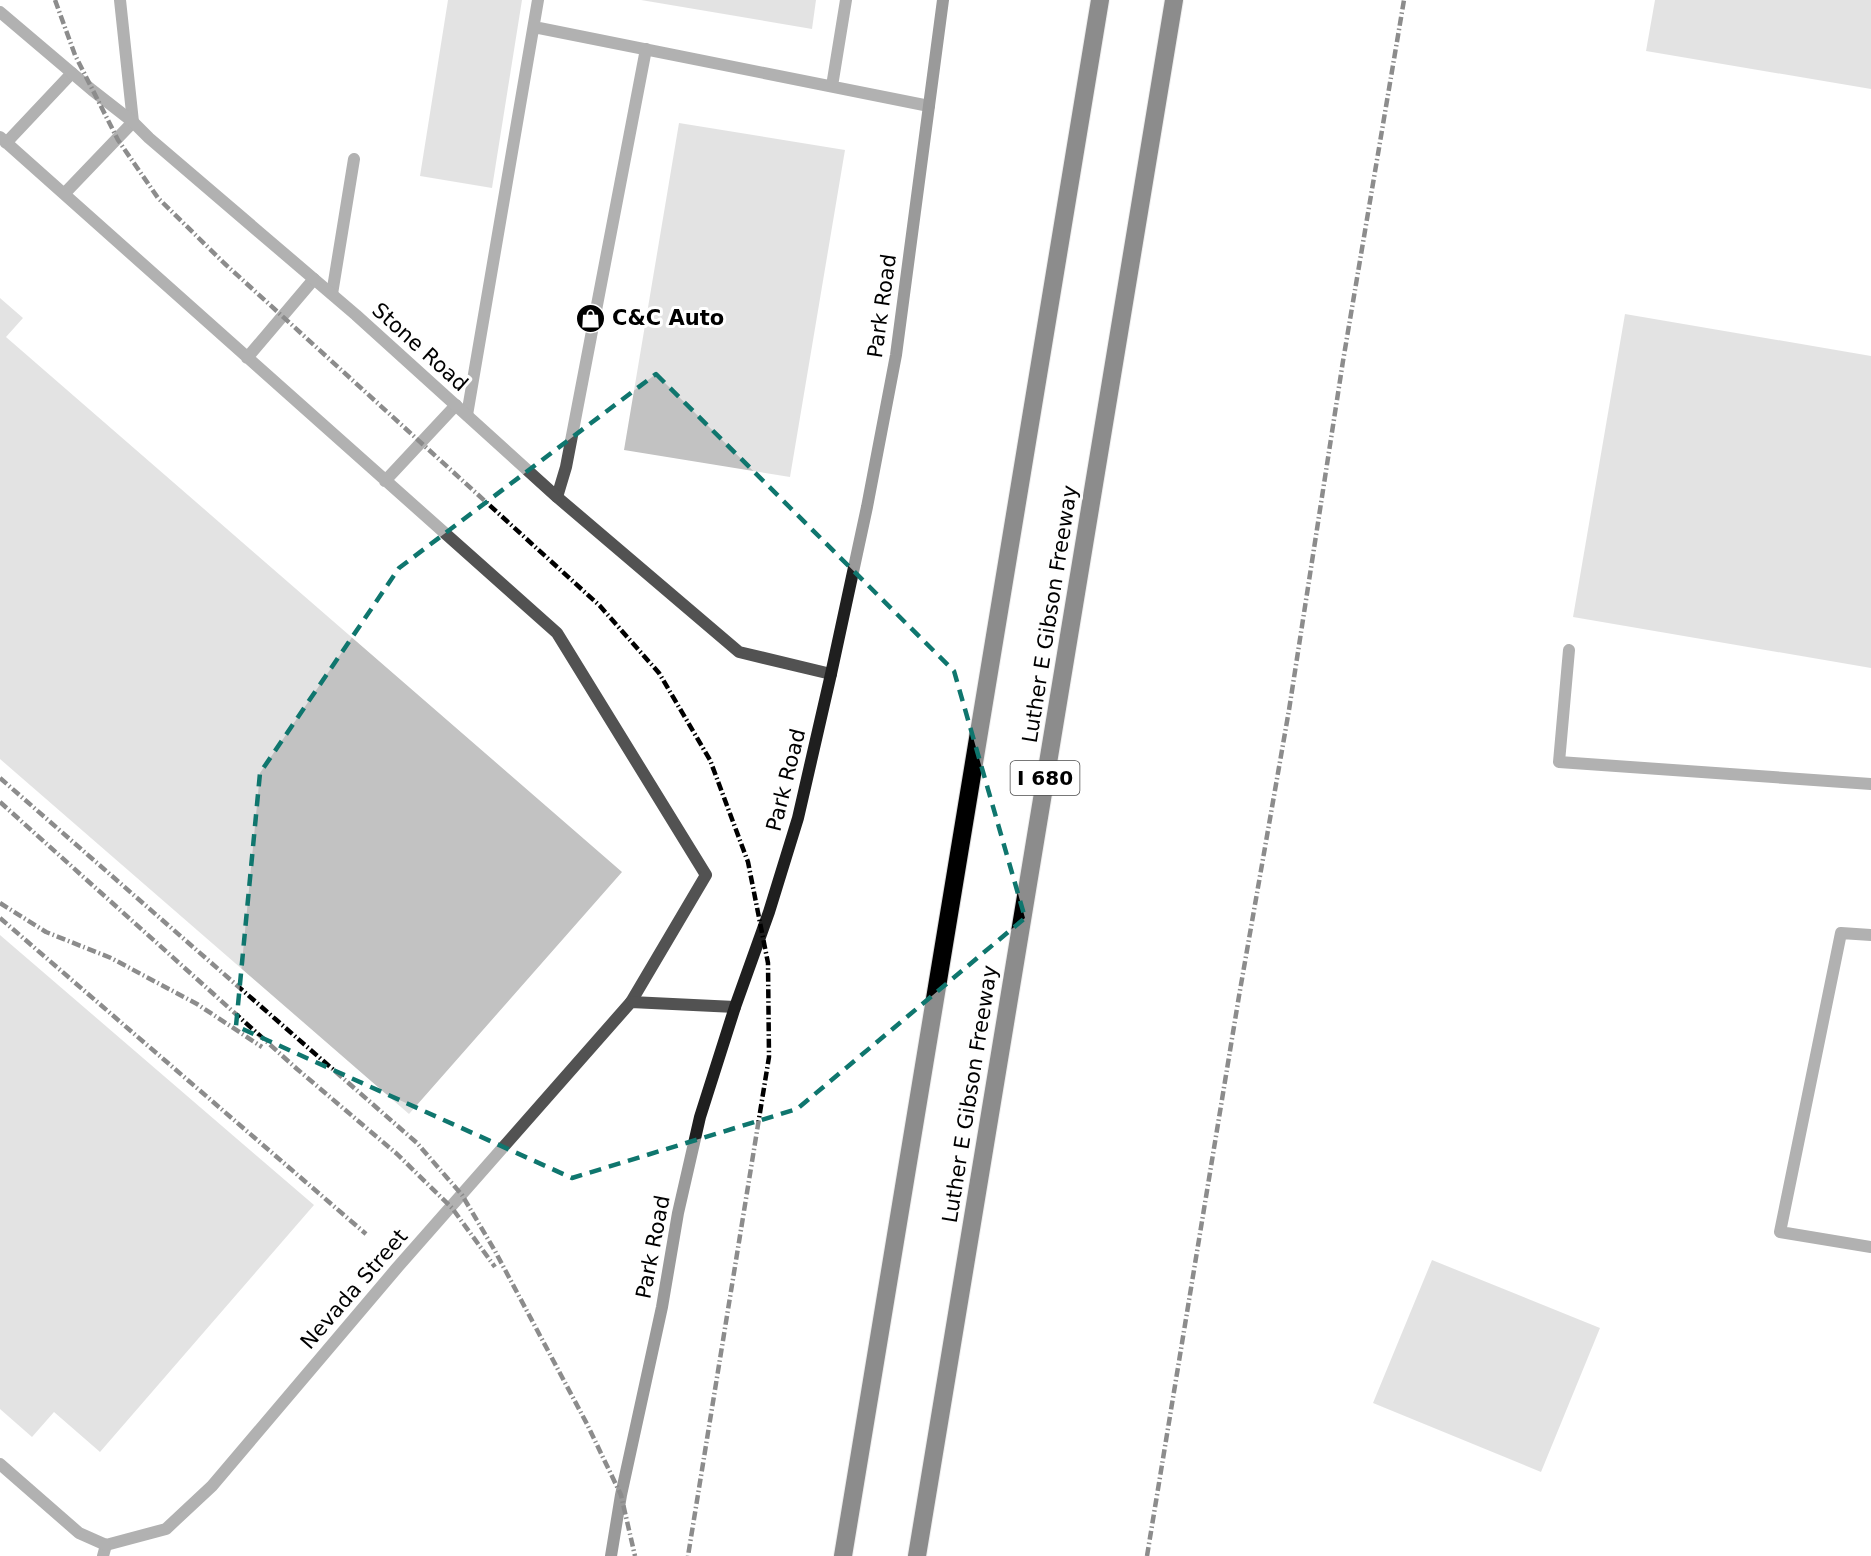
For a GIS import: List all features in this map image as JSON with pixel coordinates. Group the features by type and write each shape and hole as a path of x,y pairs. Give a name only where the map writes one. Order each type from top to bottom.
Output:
{"highway":[{"path":"843,1556 1100,0"},
{"name":"Luther E Gibson Freeway","path":"917,1556 1174,0"}],"street":[{"path":"64,194 134,122 120,0"},
{"path":"467,415 538,0"},
{"path":"832,86 846,0"},
{"name":"Park Road","path":"611,1556 621,1495 662,1307 678,1213 695,1138 735,1007 769,912 798,818 867,507 896,355 943,0"},
{"name":"Stone Road","path":"0,12 134,122 158,146 332,294 557,497 739,652 831,674"},
{"path":"534,27 929,106"},
{"path":"557,497 566,467 646,49"},
{"path":"72,73 3,140 385,481 456,405"},
{"path":"332,294 354,159"},
{"path":"247,358 314,279"},
{"name":"Nevada Street","path":"0,1464 104,1551 166,1529 212,1486 396,1269 631,1002 706,875 557,633 385,481"},
{"path":"1569,650 1559,762 1871,784"},
{"path":"1871,935 1841,933 1780,1232 1871,1247"},
{"path":"631,1002 735,1007"}],"highlighted area":[{"path":"656,374 954,671 1025,918 797,1109 572,1178 236,1026 260,773 399,568"}],"building":[{"path":"448,0 522,0 492,188 420,176"},
{"path":"641,0 816,0 812,29"},
{"path":"1655,0 1871,0 1871,89 1646,51"},
{"path":"679,123 845,150 790,477 624,450"},
{"path":"0,298 23,318 6,337 622,872 409,1114 0,759"},
{"path":"1625,314 1871,356 1871,668 1573,617"},
{"path":"0,935 314,1205 100,1452 54,1412 32,1437 0,1409"},
{"path":"1432,1260 1600,1328 1541,1472 1373,1403"}],"railway":[{"path":"55,0 75,55 118,140 158,198 224,263 600,606 659,673 710,760 748,862 768,963 769,1057 688,1556"},
{"path":"1147,1556 1239,996 1289,710 1343,361 1404,0"},
{"path":"0,778 417,1143 462,1195 495,1251 587,1424 621,1495 635,1556"},
{"path":"0,802 297,1069 397,1154 452,1208 495,1267"},
{"path":"0,903 46,932 111,958 197,1004 262,1047"},
{"path":"0,918 366,1234"}],"place":[{"name":"C&C Auto","path":"591,318"}]}
